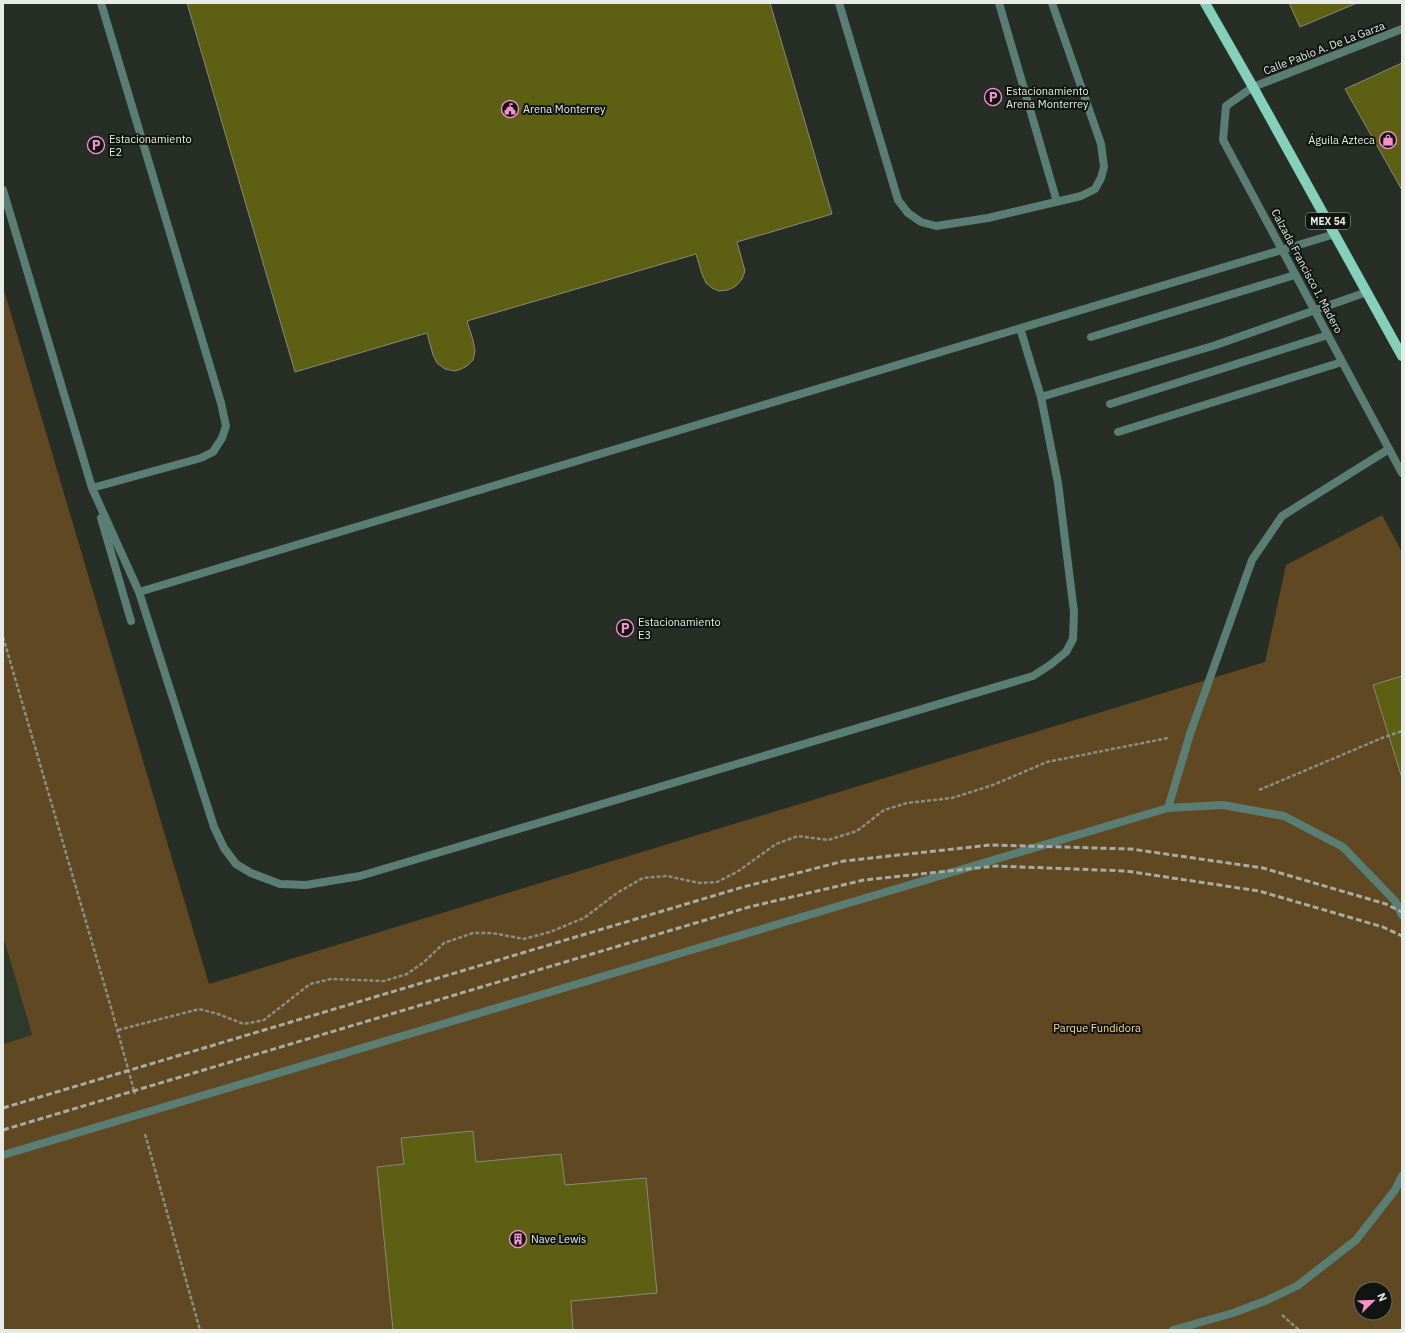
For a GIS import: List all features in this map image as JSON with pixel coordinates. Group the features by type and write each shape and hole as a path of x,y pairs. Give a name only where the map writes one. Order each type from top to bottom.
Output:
{"main road":[{"name":"MEX 54","path":"1204,3 1253,87 1402,356"}],"street":[{"path":"92,488 201,458 213,452 222,438 226,426 219,396 101,3"},
{"path":"839,3 898,200 908,213 921,222 936,226 988,218 1081,196 1095,189 1101,178 1104,167 1101,144 1052,3"},
{"path":"999,3 1057,202"},
{"name":"Calle Pablo A. De La Garza","path":"1253,87 1402,29"},
{"name":"Calzada Francisco I. Madero","path":"1253,87 1226,106 1223,140 1402,473"},
{"path":"3,190 131,621"},
{"path":"138,592 1335,234"},
{"path":"1091,337 1295,275"},
{"path":"1041,397 1216,345 1367,292"},
{"path":"92,488 138,592 214,827 224,848 236,864 251,873 280,884 306,885 360,876 1033,676 1066,652 1073,639 1074,612 1058,483 1041,397 1020,328"},
{"path":"1110,404 1328,335"},
{"path":"1118,432 1342,362"},
{"path":"1168,808 1190,734 1252,560 1282,516 1389,449"},
{"path":"3,1156 1168,808 1223,805 1284,816 1343,848 1395,901 1402,915"},
{"path":"1173,1330 1233,1313 1298,1286 1356,1240 1395,1190 1402,1176"}],"path":[{"path":"3,637 118,1030 200,1330"},
{"path":"1223,805 1402,731"},
{"path":"118,1030 198,1009 218,1014 244,1024 264,1020 310,984 332,979 384,981 401,976 407,974 424,962 444,943 473,933 492,933 524,939 550,932 584,918 617,893 643,878 668,876 699,883 717,882 737,872 776,844 798,836 828,840 857,831 884,810 907,803 952,798 993,785 1047,762 1190,734"}],"shaded area":[{"path":"3,936 32,1036 3,1044"}],"green space":[{"name":"Parque Fundidora","path":"3,287 209,984 1265,662 1286,565 1382,515 1402,552 1402,1330 3,1330 3,1044 32,1035 3,936"}],"building":[{"name":"Arena Monterrey","path":"187,3 770,3 832,214 737,242 745,271 742,279 736,286 728,290 719,291 706,283 696,254 467,321 475,351 473,360 467,366 455,371 445,369 437,363 433,355 427,333 295,372"},
{"path":"1289,3 1357,3 1300,27"},
{"name":"Águila Azteca","path":"1402,63 1402,190 1345,89"},
{"path":"1402,676 1402,778 1373,685"},
{"name":"Nave Lewis","path":"473,1131 476,1162 561,1154 565,1185 646,1178 657,1293 571,1301 573,1330 393,1330 377,1167 404,1164 401,1138"}],"railway":[{"path":"3,1108 743,887 844,861 990,845 1131,849 1263,868 1386,904 1402,912"},
{"path":"3,1130 749,907 864,880 996,866 1126,871 1259,891 1383,927 1402,936"}],"place":[{"name":"Estacionamiento Arena Monterrey","path":"993,97"},
{"name":"Arena Monterrey","path":"510,109"},
{"name":"Águila Azteca","path":"1388,140"},
{"name":"Estacionamiento E2","path":"96,145"},
{"name":"Estacionamiento E3","path":"625,628"},
{"name":"Nave Lewis","path":"518,1239"}]}
